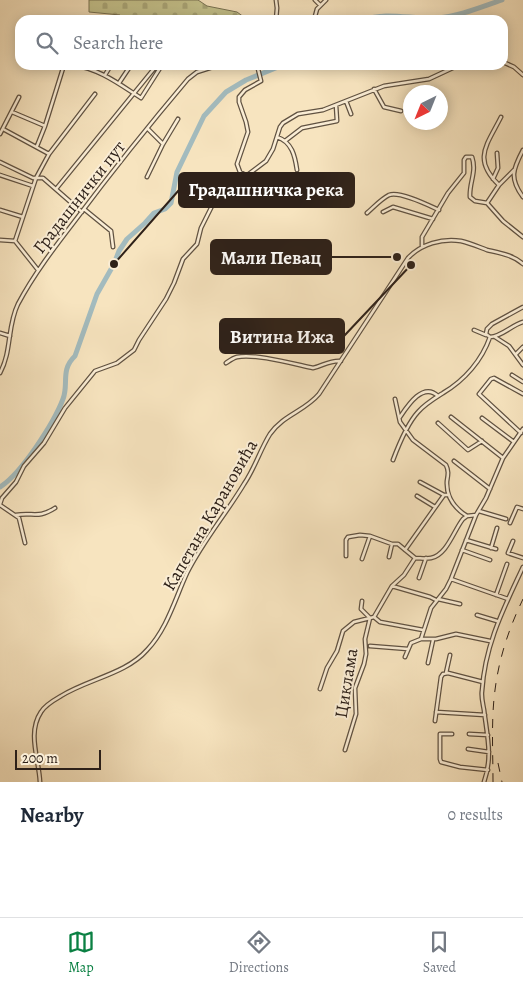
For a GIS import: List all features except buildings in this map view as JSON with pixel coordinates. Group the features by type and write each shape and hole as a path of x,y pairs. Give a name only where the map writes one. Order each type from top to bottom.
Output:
{"street":[{"path":"276,0 278,8 277,15"},
{"path":"315,0 320,5"},
{"path":"316,15 320,5 326,0"},
{"path":"508,64 523,75"},
{"path":"36,146 45,126 62,70"},
{"path":"94,70 119,83 141,98 159,70"},
{"path":"105,75 108,70"},
{"path":"119,83 128,70"},
{"path":"56,189 153,70"},
{"name":"Градашнички пут","path":"0,373 8,356 10,336 17,306 38,270 83,210 190,77 203,70"},
{"path":"246,176 240,172 237,164 248,132 239,97 245,90 261,82 259,70"},
{"path":"25,543 21,522 16,515 0,505 2,498 16,482 24,466 44,443 65,408 96,370 117,363 134,350 166,300 183,260 197,244 201,228 212,206 226,191 266,162 283,123 294,116 323,110 374,89 429,79 448,70"},
{"path":"374,89 384,107 401,111"},
{"path":"15,241 36,178 49,154 95,94"},
{"path":"0,134 19,96"},
{"path":"346,101 350,114"},
{"path":"286,141 302,128 337,121 336,105"},
{"path":"12,112 45,126"},
{"path":"499,185 486,170 484,152 501,117"},
{"path":"147,177 178,119"},
{"path":"3,129 49,154"},
{"path":"148,129 163,144"},
{"path":"277,137 286,141 293,152 297,170"},
{"path":"487,203 499,185 514,170 523,150"},
{"path":"493,180 498,168 497,153"},
{"path":"523,237 503,221 487,203 477,202 470,197 474,169 472,157 467,156 464,160 464,173 448,192 422,237 422,247 442,242 462,242 507,255 523,264"},
{"path":"0,162 33,178 43,178 111,231 113,246"},
{"path":"514,170 515,184 523,197"},
{"path":"0,175 33,186"},
{"path":"367,212 384,198 393,194 439,210"},
{"path":"383,212 393,207 433,219"},
{"path":"0,210 23,217"},
{"path":"0,240 15,241 38,270"},
{"name":"Капетана Карановића","path":"40,782 34,736 35,722 42,710 67,692 134,663 149,648 164,624 195,558 251,474 270,435 281,420 315,400 402,267 413,253 422,247"},
{"path":"393,460 406,431 419,411 456,384 483,354 489,336 486,331 488,327 523,307"},
{"path":"494,337 513,325 523,322"},
{"path":"474,330 494,337 508,345 523,365"},
{"path":"0,333 10,336"},
{"path":"516,354 523,347"},
{"path":"226,363 238,357 264,358 312,368 319,367 330,361 341,362"},
{"path":"512,375 523,382"},
{"path":"421,638 431,608 446,589 451,579 476,515 490,489 503,458 522,431 479,394 492,378 495,378 523,394"},
{"path":"399,418 415,398 423,392 433,392 438,396"},
{"path":"395,399 399,418 406,431 417,444 446,465 448,471 446,495 434,507 405,550"},
{"path":"451,417 503,458"},
{"path":"482,418 514,442"},
{"path":"438,423 468,450 482,441"},
{"path":"454,461 490,489"},
{"path":"420,482 446,495 467,516"},
{"path":"417,496 434,507"},
{"path":"510,523 517,507 523,509"},
{"path":"16,515 44,514 56,508"},
{"path":"479,510 506,519"},
{"path":"346,556 346,540 360,535 397,544 415,558 431,558 439,554 445,547 460,522 467,516 476,515"},
{"path":"491,548 497,528"},
{"path":"362,559 370,536"},
{"path":"466,540 496,549"},
{"path":"513,541 508,553 523,558"},
{"path":"389,557 392,544"},
{"path":"462,550 490,560"},
{"path":"415,558 404,575 392,586 374,617 380,622 423,630"},
{"path":"419,578 426,558"},
{"path":"496,595 507,564"},
{"path":"484,782 488,770 489,752 481,692 497,621 523,567"},
{"path":"451,579 508,599"},
{"path":"392,586 460,604"},
{"path":"362,601 361,609 370,618"},
{"path":"476,615 497,621"},
{"name":"Циклама","path":"320,689 327,668 337,650 341,634 354,622 374,617"},
{"name":"Циклама","path":"345,750 356,714 355,688 364,664 366,654 365,639 370,618"},
{"path":"405,657 411,643 421,638 433,640 456,634 491,641"},
{"path":"428,663 433,640"},
{"path":"370,646 408,649"},
{"path":"435,721 441,677 446,673 450,655"},
{"path":"446,673 483,682"},
{"path":"436,712 485,716"},
{"path":"452,734 440,734 441,762 460,767 488,770"},
{"path":"469,734 488,735"},
{"path":"468,749 489,752"}],"green space":[{"path":"89,0 198,0 207,6 237,12 241,15 120,15 89,12"}],"waterway":[{"path":"454,15 502,0"},
{"path":"0,487 27,460 59,409 65,393 66,372 70,361 75,356 97,294 127,239 154,213 165,209 171,203 177,172 204,116 226,92 246,80 271,70"}],"railway":[{"path":"493,782 492,736 497,678 505,643 523,599"},
{"path":"498,763 502,782"}],"place":[{"name":"Мали Певац","path":"397,257"},
{"name":"Градашничка река","path":"114,264"},
{"name":"Витина Ижа","path":"411,265"}]}
